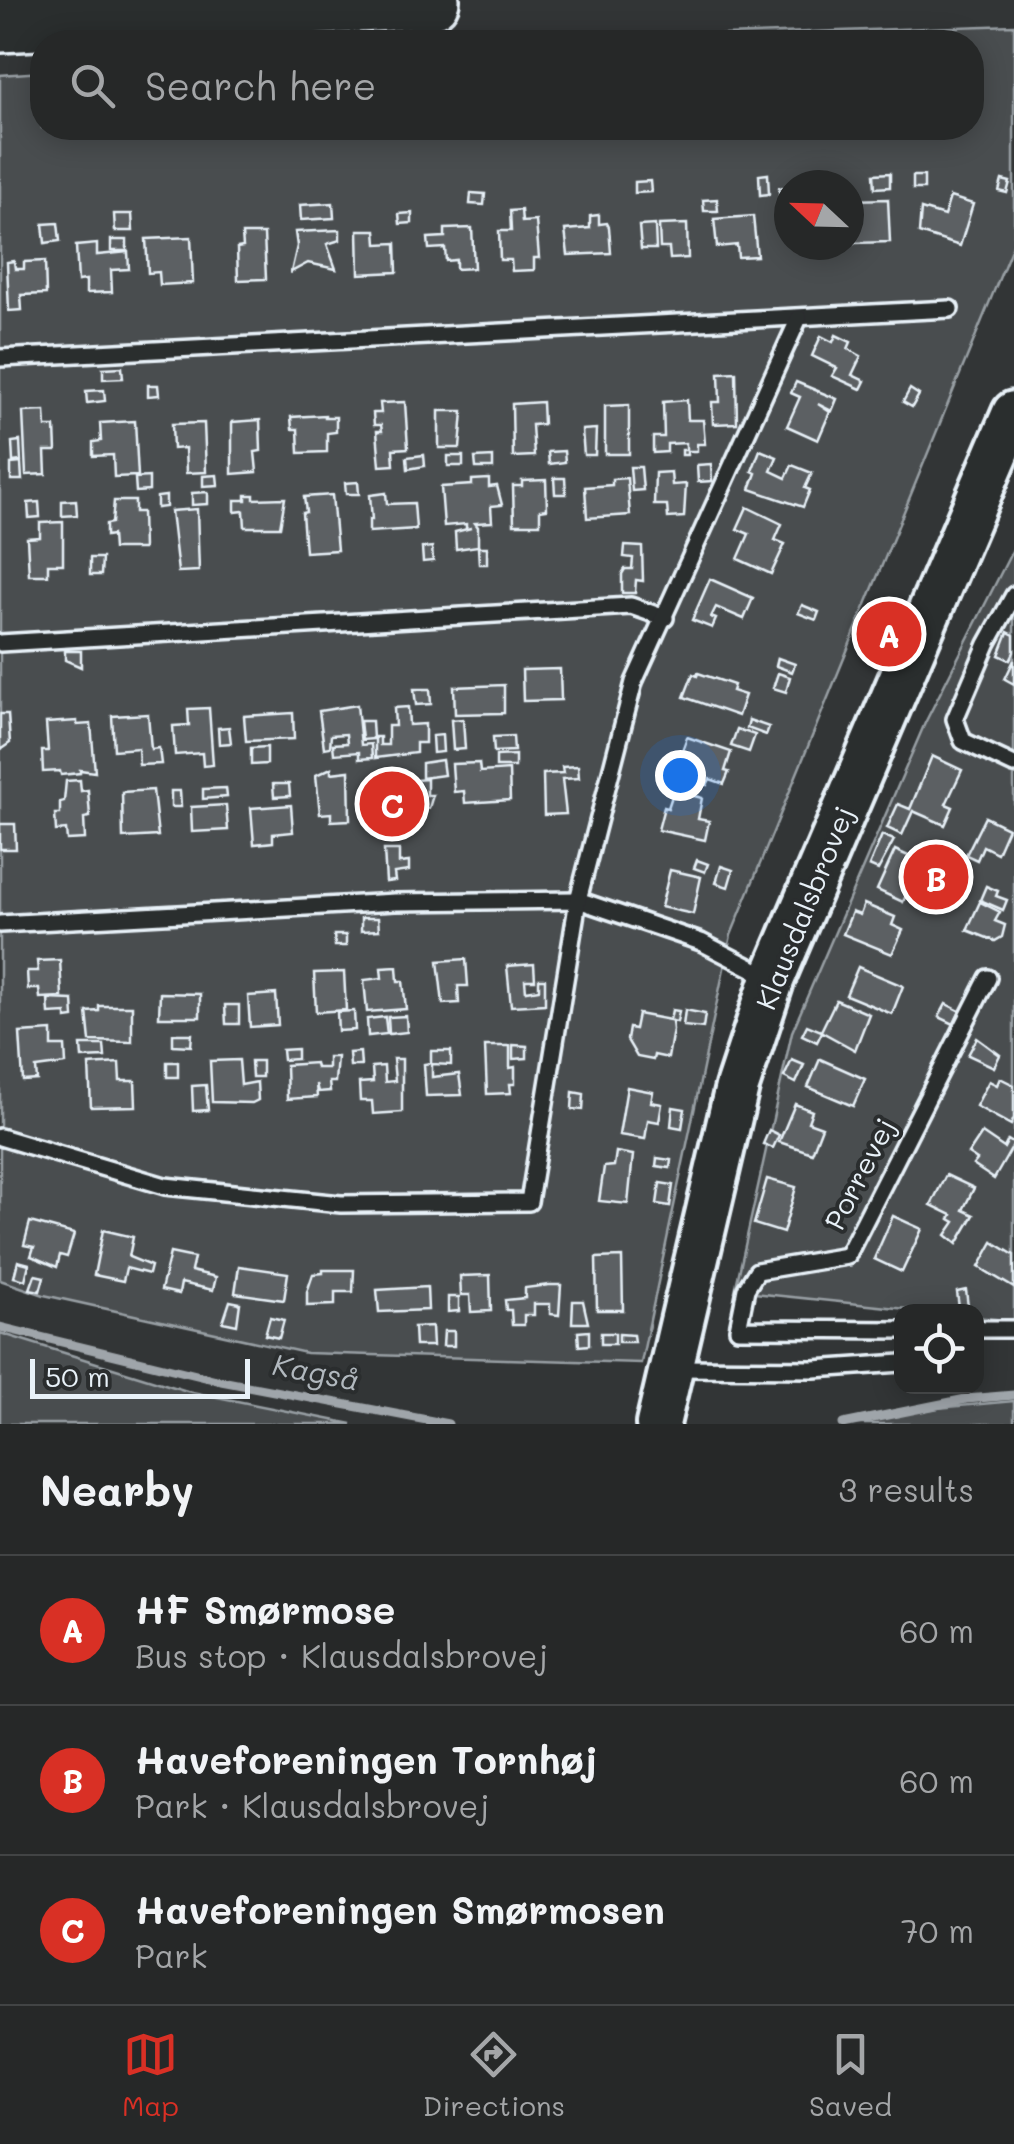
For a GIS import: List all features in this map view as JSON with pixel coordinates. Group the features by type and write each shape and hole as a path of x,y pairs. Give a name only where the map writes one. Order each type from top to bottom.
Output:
{"highway":[{"path":"0,24 431,0"}],"street":[{"name":"Klausdalsbrovej","path":"658,1424 737,1087 773,978 1014,412"}],"lane":[{"path":"0,358 950,309"},
{"path":"0,1137 165,1186 341,1204 528,1202 578,900 634,682 799,318"},
{"path":"1014,595 987,644 955,719 963,741 1014,765"},
{"path":"0,643 632,606 666,618"},
{"path":"0,924 395,902 578,900 701,942 773,978"},
{"name":"Porrevej","path":"894,1330 738,1328 746,1289 757,1270 847,1256 988,978"},
{"path":"984,1330 1014,1329"},
{"path":"670,1368 814,1370 894,1363"}],"shaded area":[{"path":"1014,25 1014,242 731,935 641,1363 306,1353 44,1295 0,1280 0,75 30,73 30,140 984,140 984,30 867,30"},
{"path":"1014,547 1014,1321 984,1318 984,1304 894,1304 894,1308 735,1291 792,1032 925,723"},
{"path":"0,1333 187,1391 352,1424 0,1424"},
{"path":"1014,1401 1014,1424 842,1424 937,1408"}],"building":[{"path":"890,173 890,187 875,188 874,174"},
{"path":"768,174 769,194 760,195 759,175"},
{"path":"913,176 924,176 924,189 913,189"},
{"path":"1002,180 1010,182 1007,193 999,191"},
{"path":"650,181 651,192 635,193 635,182"},
{"path":"471,193 485,194 484,205 470,204"},
{"path":"950,197 973,204 960,246 919,233 921,209 944,216"},
{"path":"717,199 718,211 704,211 703,200"},
{"path":"888,199 890,242 864,243 864,200"},
{"path":"333,203 334,218 301,220 300,205"},
{"path":"521,210 522,222 536,221 539,258 534,258 534,270 512,271 511,260 500,260 499,231 511,231 510,211"},
{"path":"412,213 412,223 400,224 399,214"},
{"path":"114,214 132,214 133,231 115,231"},
{"path":"599,215 599,224 607,223 609,227 611,253 568,255 565,230 590,228 590,216"},
{"path":"753,216 757,256 738,257 737,245 717,247 714,219"},
{"path":"58,223 60,241 45,243 43,224"},
{"path":"687,224 688,258 670,259 669,248 660,248 659,225"},
{"path":"655,225 656,249 641,249 639,226"},
{"path":"472,228 474,268 456,269 456,260 446,261 445,248 429,249 428,238 445,237 445,229"},
{"path":"340,230 340,240 327,244 336,269 308,263 291,272 297,246 295,232"},
{"path":"358,230 376,230 377,244 396,243 397,272 359,274"},
{"path":"242,234 264,234 266,279 238,280 237,248 243,247"},
{"path":"191,237 193,283 160,285 159,272 148,273 146,239"},
{"path":"111,240 127,240 127,251 111,251"},
{"path":"97,244 97,255 128,252 129,269 111,270 112,292 86,293 86,280 78,281 76,246"},
{"path":"14,261 15,269 24,269 24,262 45,261 46,294 21,295 22,310 9,311 7,262"},
{"path":"836,335 851,342 848,349 861,356 852,375 865,381 861,389 832,376 837,368 812,356 821,336 833,342"},
{"path":"122,367 123,378 103,379 103,368"},
{"path":"736,372 737,423 713,424 712,402 720,402 719,373"},
{"path":"796,382 837,399 832,411 818,404 830,412 818,440 787,426 800,397 791,393"},
{"path":"148,385 158,385 159,395 148,396"},
{"path":"910,389 919,395 912,407 903,402"},
{"path":"104,390 105,401 87,403 86,391"},
{"path":"687,400 688,420 703,420 705,444 697,444 697,451 687,451 687,455 682,455 686,443 667,444 667,452 653,453 653,437 664,437 663,402"},
{"path":"405,402 408,448 393,449 394,465 380,466 377,431 382,431 381,425 374,425 373,413 381,413 380,403"},
{"path":"542,402 543,424 532,425 534,456 513,457 512,404"},
{"path":"629,405 629,454 605,454 605,406"},
{"path":"45,411 46,427 55,427 56,451 45,451 46,474 26,475 23,412"},
{"path":"439,411 463,411 460,448 439,448"},
{"path":"291,417 336,417 336,432 327,433 327,452 299,453 298,429 292,429"},
{"path":"260,420 261,451 255,452 257,472 232,474 232,422"},
{"path":"135,421 138,476 114,477 113,455 93,456 93,442 101,441 100,423"},
{"path":"204,423 206,472 186,473 185,448 173,449 172,424"},
{"path":"596,429 595,455 584,455 582,430"},
{"path":"20,441 21,461 13,462 12,442"},
{"path":"760,450 777,457 771,471 786,478 792,465 812,473 803,507 750,489"},
{"path":"564,451 565,462 549,464 548,452"},
{"path":"424,455 425,466 408,469 407,457"},
{"path":"448,456 463,456 463,466 448,466"},
{"path":"493,457 493,468 476,468 475,458"},
{"path":"21,463 22,480 11,480 11,464"},
{"path":"711,464 712,481 698,482 697,465"},
{"path":"630,467 641,467 643,490 632,491"},
{"path":"671,472 672,485 686,484 684,517 668,518 667,505 654,505 655,473"},
{"path":"217,475 218,485 203,486 203,476"},
{"path":"149,477 149,491 136,492 135,478"},
{"path":"554,478 565,478 566,494 555,494"},
{"path":"627,478 630,515 587,518 585,487 612,485 612,479"},
{"path":"489,479 489,487 497,486 502,505 491,506 492,522 475,523 478,546 456,549 455,532 471,528 466,529 466,524 444,526 441,487 472,485 472,480"},
{"path":"546,480 547,509 540,510 540,524 514,524 513,486 522,486 522,481"},
{"path":"358,482 359,494 346,494 345,483"},
{"path":"208,492 208,504 192,505 192,493"},
{"path":"386,493 387,504 414,503 416,529 369,532 370,495"},
{"path":"246,495 254,495 254,499 285,498 280,527 245,527 244,511 235,512 235,500 246,500"},
{"path":"332,495 337,550 305,552 304,497"},
{"path":"166,496 166,507 157,508 157,497"},
{"path":"76,500 77,515 62,516 62,501"},
{"path":"114,501 135,501 135,512 142,512 143,549 113,549 112,535 106,536 106,524 112,523"},
{"path":"39,502 40,517 29,518 28,503"},
{"path":"747,507 782,524 775,540 785,544 771,574 738,559 749,534 737,529"},
{"path":"197,509 199,571 178,572 171,511"},
{"path":"63,522 63,564 48,564 48,575 29,575 27,538 40,537 40,523"},
{"path":"625,546 642,547 643,581 636,580 635,593 622,593 622,574 625,569 632,569 633,558 624,557"},
{"path":"432,547 433,561 423,562 422,548"},
{"path":"478,547 487,547 487,564 479,564"},
{"path":"90,558 102,558 101,575 90,575"},
{"path":"710,579 753,598 744,619 716,607 711,617 716,619 712,628 692,620"},
{"path":"802,605 819,612 816,620 798,613"},
{"path":"1008,632 1014,635 1010,660 999,655"},
{"path":"65,651 81,651 81,667 65,660"},
{"path":"778,658 795,664 792,672 776,666"},
{"path":"1014,660 1014,684 1005,679"},
{"path":"560,669 561,700 523,701 522,670"},
{"path":"778,673 790,677 786,692 773,688"},
{"path":"693,674 734,685 732,691 745,695 738,716 684,697"},
{"path":"504,685 504,713 455,714 454,687"},
{"path":"414,689 430,689 431,704 416,705"},
{"path":"357,705 361,745 371,744 372,758 359,759 359,752 334,754 333,744 347,743 346,734 331,735 330,747 324,748 319,711"},
{"path":"408,707 409,725 425,724 425,743 416,743 416,753 375,758 375,737 380,737 380,745 388,745 388,726 395,726 394,708"},
{"path":"209,708 213,765 203,766 202,753 175,755 173,726 189,725 188,709"},
{"path":"293,713 294,739 246,741 244,716"},
{"path":"0,714 8,714 10,743 0,750"},
{"path":"148,714 151,749 159,748 161,764 139,765 138,748 114,750 112,716"},
{"path":"463,719 465,749 453,750 451,720"},
{"path":"749,720 769,727 766,735 747,728"},
{"path":"77,721 77,725 91,724 95,772 43,772 42,751 48,751 46,723"},
{"path":"360,721 372,721 373,739 362,740"},
{"path":"229,727 231,743 219,744 218,728"},
{"path":"737,729 755,735 749,752 731,746"},
{"path":"442,735 443,752 433,753 432,736"},
{"path":"513,736 514,751 494,752 493,737"},
{"path":"687,737 731,752 724,784 710,779 707,785 685,777 687,771 676,767"},
{"path":"267,747 267,764 251,765 251,748"},
{"path":"515,755 515,767 496,767 496,756"},
{"path":"932,756 962,770 946,804 953,807 945,825 913,811 902,835 887,828 898,804 910,809"},
{"path":"442,760 444,775 422,778 422,763"},
{"path":"479,763 480,772 509,770 510,800 465,803 464,791 454,792 452,764"},
{"path":"578,766 579,778 562,779 566,814 544,815 543,774 563,773 562,767"},
{"path":"331,768 331,773 349,771 350,820 331,821 331,813 320,814 316,775"},
{"path":"404,771 404,781 427,779 427,795 433,795 429,808 396,810 396,801 390,802 388,772"},
{"path":"80,780 81,791 88,790 90,817 84,818 85,839 67,840 66,830 56,831 55,814 60,814 66,781"},
{"path":"273,784 289,784 290,796 274,797"},
{"path":"676,784 689,787 687,794 702,798 698,819 709,821 705,840 658,830"},
{"path":"226,788 227,797 203,799 203,789"},
{"path":"153,790 158,836 123,838 122,792"},
{"path":"171,791 180,791 181,807 171,807"},
{"path":"226,805 228,830 192,832 191,807"},
{"path":"291,805 293,832 273,834 273,842 254,844 251,808"},
{"path":"985,817 1008,828 997,853 983,846 977,860 966,855"},
{"path":"0,824 15,824 16,849 0,849"},
{"path":"882,835 894,840 878,870 869,866"},
{"path":"384,850 399,850 399,863 409,862 409,871 394,873 395,881 386,882"},
{"path":"895,850 937,869 930,885 914,878 903,902 877,890"},
{"path":"697,860 708,864 705,872 694,868"},
{"path":"721,866 733,870 728,887 716,883"},
{"path":"670,870 701,877 693,914 661,907"},
{"path":"986,886 1007,900 1003,910 980,900"},
{"path":"980,902 1000,912 995,921 1005,925 1002,937 995,941 967,930"},
{"path":"864,904 895,917 892,925 903,930 892,954 843,934 852,912 860,915"},
{"path":"361,918 378,918 379,930 361,931"},
{"path":"334,935 346,935 346,946 335,946"},
{"path":"466,959 468,986 458,986 459,1003 443,1004 438,961"},
{"path":"60,960 62,997 40,998 39,989 28,989 27,971 38,971 37,961"},
{"path":"534,964 535,980 525,980 526,991 539,989 539,979 545,979 545,1004 511,1006 507,966"},
{"path":"397,967 406,1009 367,1012 364,980 382,978 381,968"},
{"path":"858,967 903,986 892,1014 846,995"},
{"path":"344,972 346,1010 316,1012 314,973"},
{"path":"160,993 200,994 200,1017 159,1017"},
{"path":"276,994 278,1025 250,1027 248,996"},
{"path":"48,999 73,1000 74,1018 66,1019 66,1013 49,1014"},
{"path":"836,1000 869,1014 855,1050 822,1032 817,1042 802,1035 807,1025 821,1031"},
{"path":"946,1004 960,1011 954,1024 939,1017"},
{"path":"225,1005 239,1005 239,1024 226,1024"},
{"path":"99,1006 132,1006 132,1042 90,1041 87,1012 99,1011"},
{"path":"672,1010 679,1011 677,1022 672,1021 668,1058 637,1057 627,1040 629,1028 635,1029 638,1014 670,1020"},
{"path":"685,1010 705,1014 703,1028 683,1026"},
{"path":"354,1011 355,1030 338,1031 337,1012"},
{"path":"406,1016 407,1032 389,1034 388,1017"},
{"path":"385,1017 387,1034 368,1036 367,1019"},
{"path":"52,1031 52,1046 65,1046 66,1064 36,1068 37,1080 23,1081 20,1033"},
{"path":"173,1034 192,1034 191,1046 173,1045"},
{"path":"977,1038 1000,1055 994,1067 968,1055"},
{"path":"81,1045 104,1045 105,1057 82,1058"},
{"path":"513,1045 527,1046 527,1058 513,1059"},
{"path":"485,1046 510,1046 510,1068 515,1067 511,1093 487,1094"},
{"path":"297,1049 297,1059 283,1060 282,1050"},
{"path":"431,1051 451,1051 451,1065 432,1064 432,1077 459,1074 462,1095 426,1096 424,1064 431,1063"},
{"path":"360,1052 361,1066 350,1066 349,1053"},
{"path":"328,1057 337,1057 335,1082 329,1082 330,1091 318,1092 316,1084 317,1097 287,1099 286,1065 315,1063 316,1068 328,1068"},
{"path":"393,1059 402,1059 402,1112 373,1114 372,1101 360,1101 359,1083 373,1082 372,1067 384,1066 385,1082 395,1081"},
{"path":"820,1059 865,1079 853,1106 808,1087"},
{"path":"239,1060 241,1085 257,1082 258,1100 212,1102 210,1061"},
{"path":"792,1060 804,1065 796,1083 784,1077"},
{"path":"251,1061 262,1061 262,1077 252,1077"},
{"path":"167,1062 178,1062 178,1077 167,1077"},
{"path":"119,1063 120,1081 135,1081 136,1106 91,1107 89,1065"},
{"path":"1000,1078 1014,1085 1011,1125 976,1106 989,1081 997,1085"},
{"path":"206,1085 208,1110 193,1111 192,1086"},
{"path":"627,1087 653,1092 651,1102 662,1104 659,1122 648,1120 645,1139 619,1135"},
{"path":"573,1092 584,1094 583,1110 572,1109"},
{"path":"795,1104 812,1111 808,1122 822,1127 812,1153 779,1142"},
{"path":"673,1107 685,1109 682,1128 671,1126"},
{"path":"769,1130 779,1135 773,1148 763,1144"},
{"path":"982,1133 1004,1148 1008,1140 1014,1144 994,1179 973,1165 977,1160 968,1154"},
{"path":"616,1152 633,1155 628,1204 599,1201 604,1167 614,1166"},
{"path":"657,1158 671,1160 670,1168 656,1166"},
{"path":"946,1175 974,1188 963,1210 974,1215 957,1244 946,1235 955,1222 950,1219 952,1215 931,1205"},
{"path":"767,1179 796,1187 783,1233 754,1224"},
{"path":"660,1183 673,1185 670,1206 657,1204"},
{"path":"893,1216 922,1229 902,1272 874,1259"},
{"path":"30,1222 74,1234 67,1257 60,1255 57,1267 31,1256 34,1247 24,1245"},
{"path":"103,1230 133,1237 129,1257 151,1266 149,1274 126,1268 123,1281 94,1275"},
{"path":"993,1242 1014,1255 1014,1288 979,1267"},
{"path":"170,1253 194,1258 191,1271 216,1277 213,1290 181,1283 179,1294 161,1290"},
{"path":"622,1257 623,1310 597,1310 596,1258"},
{"path":"18,1261 29,1264 25,1280 14,1277"},
{"path":"239,1266 288,1273 284,1300 235,1293"},
{"path":"323,1270 354,1270 353,1292 335,1292 335,1305 307,1306 313,1274"},
{"path":"35,1275 44,1277 40,1291 30,1289"},
{"path":"490,1275 491,1311 471,1312 470,1295 461,1295 460,1276"},
{"path":"561,1285 559,1315 550,1314 550,1304 534,1304 534,1315 524,1315 524,1325 512,1325 511,1310 506,1310 505,1300 525,1298 525,1288"},
{"path":"427,1287 428,1310 379,1312 377,1290"},
{"path":"966,1290 968,1304 958,1304 957,1292"},
{"path":"448,1297 459,1297 459,1311 448,1312"},
{"path":"230,1301 240,1303 237,1325 223,1322"},
{"path":"573,1301 583,1301 588,1323 572,1323"},
{"path":"270,1317 284,1320 279,1338 265,1335"},
{"path":"432,1326 433,1346 415,1346 414,1327"},
{"path":"444,1331 454,1331 454,1346 443,1346"},
{"path":"589,1331 589,1345 579,1346 578,1332"},
{"path":"601,1333 615,1333 615,1344 601,1344"},
{"path":"619,1334 633,1335 634,1342 619,1342"}],"waterway":[{"name":"Kagså","path":"0,1327 221,1381 448,1424"},
{"name":"Kagså","path":"843,1424 966,1399 1014,1395"}],"place":[{"name":"HF Smørmose","path":"889,634"},
{"name":"Haveforeningen Smørmosen","path":"392,804"},
{"name":"Haveforeningen Tornhøj","path":"936,877"}]}
